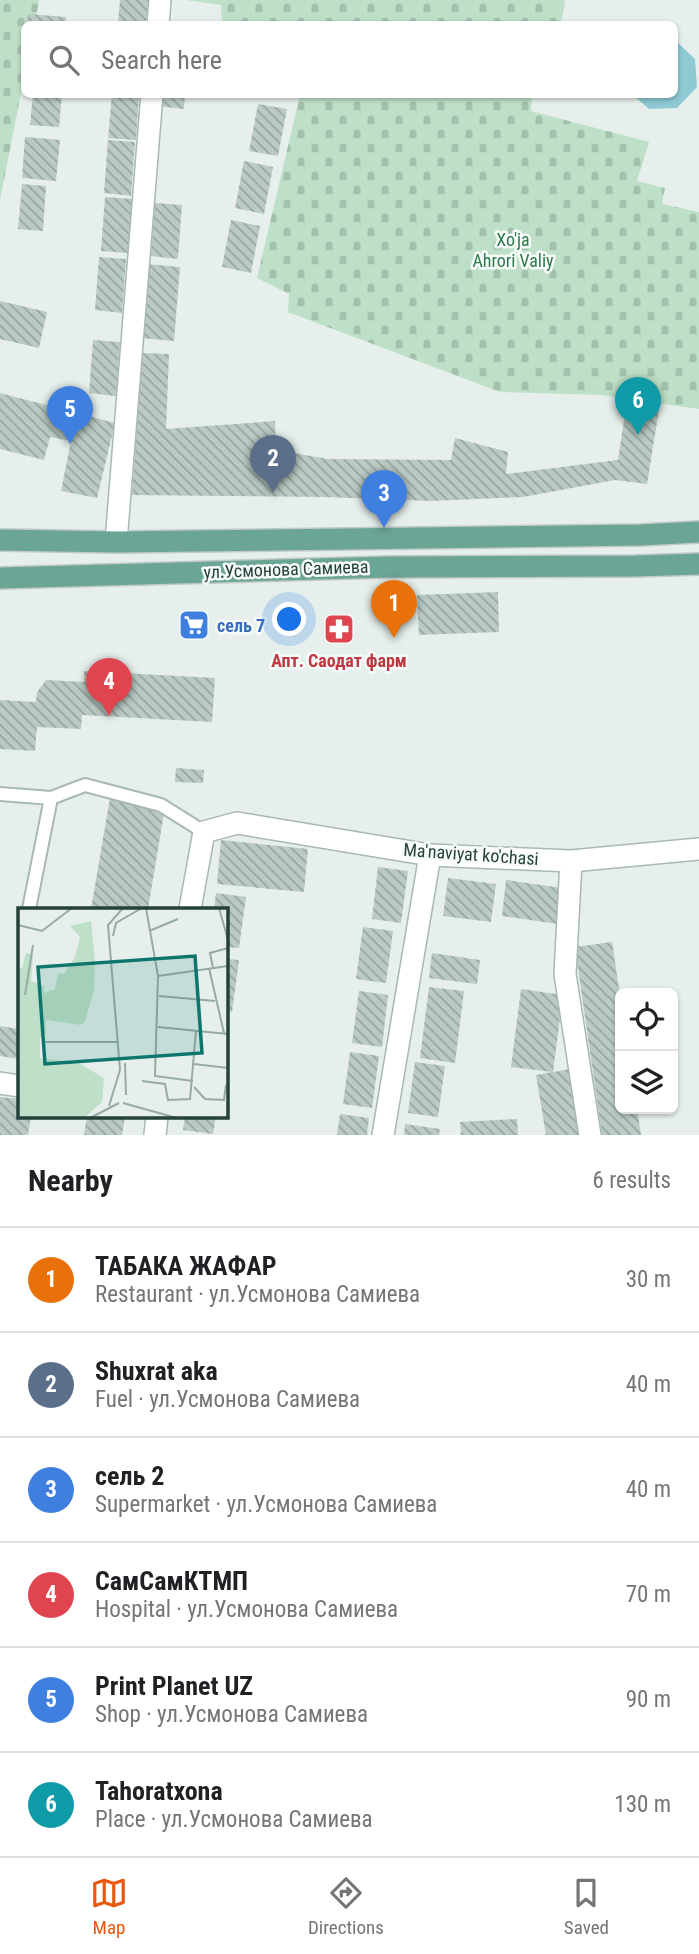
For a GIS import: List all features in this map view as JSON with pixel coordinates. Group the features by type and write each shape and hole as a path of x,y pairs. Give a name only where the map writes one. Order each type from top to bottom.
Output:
{"main road":[{"path":"0,540 116,542 640,536 699,532"},
{"name":"ул.Усмонова Самиева","path":"0,578 388,567 699,564"}],"street":[{"path":"158,21 160,0"},
{"path":"116,542 152,98"},
{"name":"Ma'naviyat ko'chasi","path":"204,832 237,823 430,855 571,861 699,849"},
{"path":"190,908 204,832"},
{"path":"383,1135 430,855"},
{"path":"571,861 565,974 590,1135"},
{"path":"0,1083 18,1086"}],"lane":[{"path":"0,794 51,798 85,785 161,805 204,832"},
{"path":"29,908 51,798"}],"green space":[{"path":"0,0 39,0 36,21 21,21 21,93 0,200"},
{"path":"186,0 565,0 562,21 222,21 221,5"},
{"name":"Xo'ja Ahrori Valiy","path":"299,98 532,98 531,111 649,142 637,181 665,188 662,204 699,212 699,409 602,395 500,392 288,312 289,294 257,278"}],"water":[{"path":"678,43 695,59 697,87 677,108 649,109 636,98 678,98"}],"building":[{"path":"120,0 148,0 146,21 118,21"},
{"path":"28,14 66,17 65,21 27,21"},
{"path":"33,98 62,98 59,127 30,125"},
{"path":"112,98 139,98 136,140 108,138"},
{"path":"157,98 185,98 184,109 156,106"},
{"path":"258,104 287,109 278,156 249,151"},
{"path":"25,137 60,140 56,181 22,178"},
{"path":"108,140 135,142 131,196 104,193"},
{"path":"244,161 273,167 264,214 235,208"},
{"path":"22,184 46,186 43,231 18,229"},
{"path":"105,197 133,199 128,253 101,251"},
{"path":"155,203 182,205 178,259 151,256"},
{"path":"231,220 260,226 251,273 222,267"},
{"path":"99,257 126,259 122,313 95,310"},
{"path":"147,264 180,267 174,341 141,338"},
{"path":"0,301 47,312 39,348 0,339"},
{"path":"93,340 120,342 116,396 89,393"},
{"path":"142,353 169,354 166,429 275,421 276,450 328,459 451,460 455,438 508,452 506,474 618,460 626,407 659,410 647,484 615,480 523,497 431,501 132,495"},
{"path":"0,393 115,423 97,498 61,491 71,441 50,437 44,460 0,449"},
{"path":"498,592 499,632 419,635 417,595"},
{"path":"84,671 215,678 212,722 82,715 81,729 37,727 35,751 0,749 0,700 36,702 37,692 46,680 84,682"},
{"path":"176,768 204,770 203,783 175,782"},
{"path":"111,792 166,801 148,908 91,908"},
{"path":"221,840 308,849 304,892 217,884"},
{"path":"378,867 408,871 401,923 372,919"},
{"path":"448,878 496,884 491,922 443,916"},
{"path":"506,880 562,888 557,924 502,916"},
{"path":"216,893 246,897 239,948 228,947 228,908 214,908"},
{"path":"363,927 393,931 386,983 356,979"},
{"path":"612,942 619,988 615,988 615,1114 638,1114 641,1135 602,1135 575,947"},
{"path":"432,953 480,960 477,984 429,978"},
{"path":"228,959 239,960 232,1012 228,1011"},
{"path":"429,987 464,991 455,1063 420,1058"},
{"path":"521,989 563,995 553,1072 571,1069 582,1135 546,1135 536,1075 552,1072 511,1067"},
{"path":"359,991 388,995 382,1047 352,1043"},
{"path":"0,1026 18,1029 18,1059 0,1056"},
{"path":"350,1052 379,1056 372,1108 343,1104"},
{"path":"415,1062 445,1066 438,1117 408,1113"},
{"path":"0,1097 18,1099 18,1118 31,1118 28,1135 0,1135"},
{"path":"340,1114 369,1118 367,1135 337,1135"},
{"path":"87,1118 125,1118 122,1135 84,1135"},
{"path":"185,1118 216,1118 213,1134 183,1130"},
{"path":"517,1119 518,1135 461,1135 460,1122"},
{"path":"405,1124 440,1129 439,1135 404,1135"}],"place":[{"name":"Tahoratxona","path":"638,435"},
{"name":"Print Planet UZ","path":"70,444"},
{"name":"Shuxrat aka","path":"273,493"},
{"name":"сель 2","path":"384,528"},
{"name":"сель 7","path":"194,625"},
{"name":"Апт. Саодат фарм","path":"339,629"},
{"name":"ТАБАКА ЖАФАР","path":"394,638"},
{"name":"СамСамКТМП","path":"109,716"}]}
